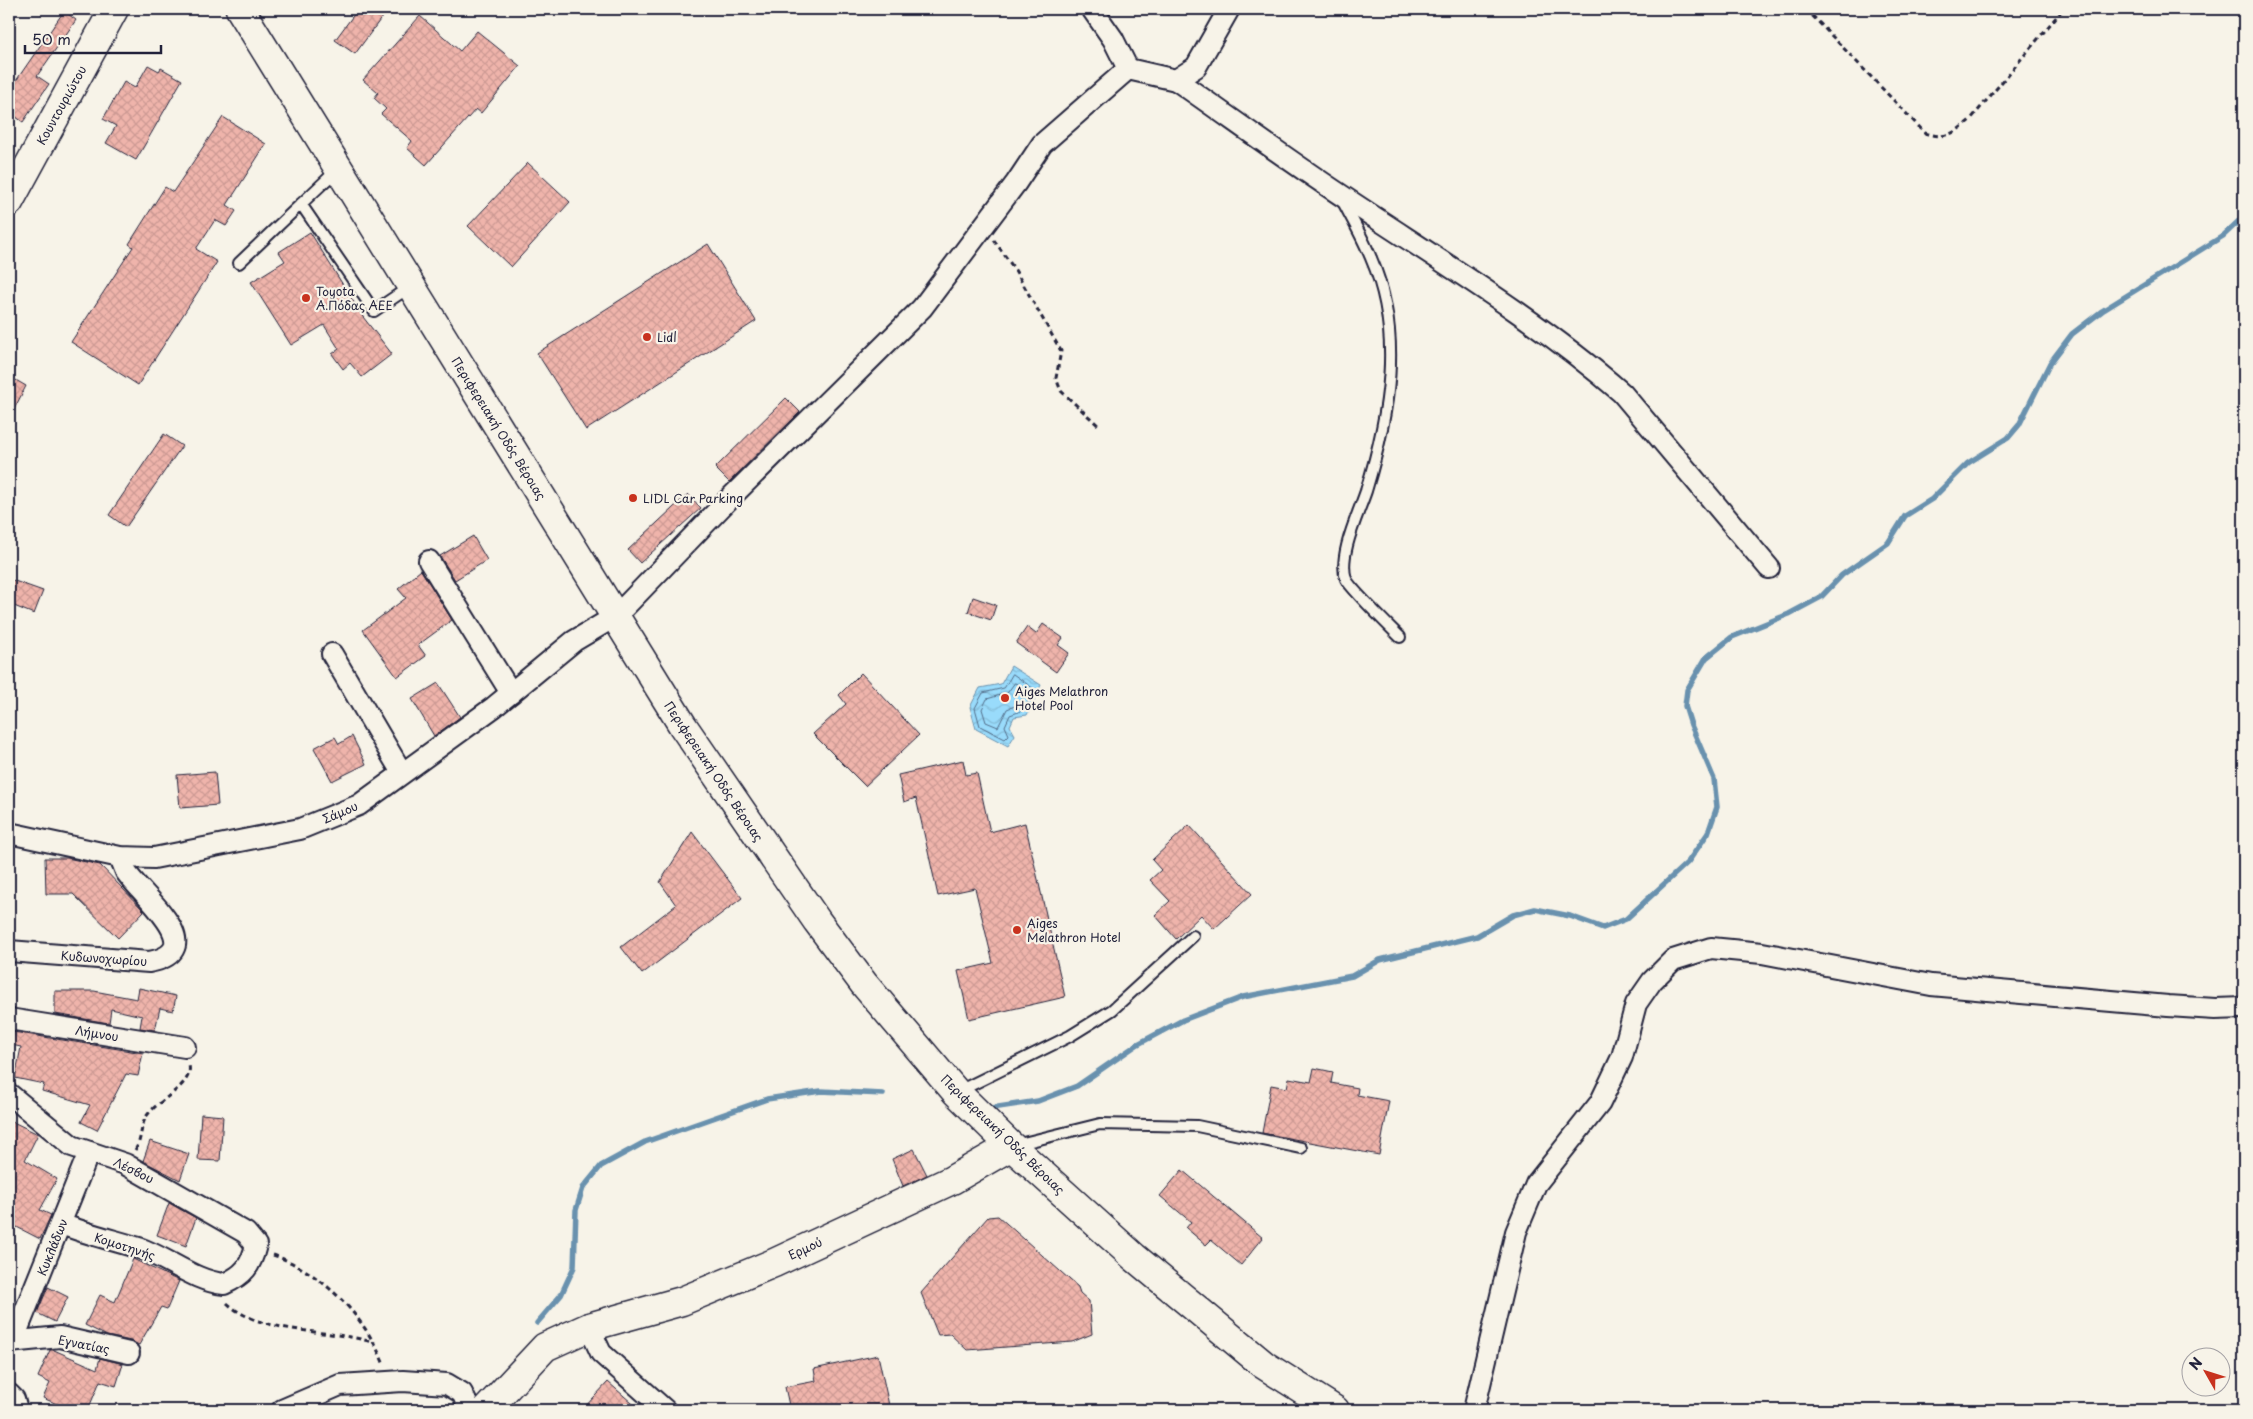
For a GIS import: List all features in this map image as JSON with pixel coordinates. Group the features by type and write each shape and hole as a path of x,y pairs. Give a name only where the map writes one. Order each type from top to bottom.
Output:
{"main road":[{"name":"Κουντουριώτου","path":"9,202 114,9"},
{"name":"Περιφερειακή Οδός Βέροιας","path":"240,9 683,726 817,922 864,984 956,1092 1012,1146 1134,1257 1264,1365 1334,1410"},
{"name":"Ερμού","path":"486,1410 545,1347 589,1327 682,1301 774,1263 952,1180 1012,1146"}],"street":[{"path":"1092,9 1128,69 1176,80 1338,192 1484,288 1616,387 1769,568"},
{"path":"1176,80 1196,67 1230,9"},
{"name":"Σάμου","path":"9,833 120,857 154,858 300,829 359,805 494,707 574,642 616,616 728,500 922,308 1042,144 1128,69"},
{"path":"429,561 511,693"},
{"path":"332,654 402,773"},
{"name":"Κυδωνοχωρίου","path":"9,951 149,962 165,959 173,952 175,936 167,919 126,871 120,857"},
{"path":"1474,1410 1516,1232 1536,1184 1600,1103 1622,1057 1636,1004 1652,981 1673,960 1711,948 1762,953 1931,985 2168,1006 2215,1009 2244,1008"},
{"name":"Λήμνου","path":"9,1018 185,1047"},
{"name":"Λέσβου","path":"9,1094 72,1146 125,1164 246,1233 256,1245 254,1249"},
{"name":"Κυκλάδων","path":"11,1342 89,1152"},
{"name":"Κομοτηνής","path":"61,1224 140,1249 216,1283"},
{"path":"216,1283 224,1284 239,1277 252,1259 254,1249"},
{"path":"589,1327 602,1353 665,1410"},
{"name":"Εγνατίας","path":"11,1342 60,1337 130,1353"},
{"path":"282,1410 340,1385 390,1382 446,1384 462,1393 470,1410"},
{"path":"9,1394 14,1399 17,1410"}],"lane":[{"path":"239,263 339,168"},
{"path":"1338,192 1372,259 1386,307 1392,350 1389,393 1366,489 1343,562 1347,580 1400,637"},
{"path":"301,204 374,311 412,286"},
{"path":"956,1092 1070,1036 1112,1010 1193,936"},
{"path":"1012,1146 1100,1124 1197,1126 1301,1148"}],"path":[{"path":"1806,9 1925,133 1938,137 1954,134 1971,119 2063,9"},
{"path":"984,225 1015,270 1061,351 1056,378 1061,391 1100,427"},
{"path":"125,1164 139,1143 146,1117 168,1095 182,1086 190,1068 185,1047"},
{"path":"254,1249 278,1257 316,1277 349,1308 376,1344 390,1382"},
{"path":"216,1283 225,1301 248,1317 274,1325 358,1338 376,1344"}],"water":[{"name":"Aiges Melathron Hotel Pool","path":"1011,666 1041,685 1027,715 1014,717 1010,726 1015,735 1008,746 976,729 970,707 980,688 1001,684"}],"building":[{"path":"358,9 388,9 355,54 335,40"},
{"path":"64,11 76,20 37,76 49,84 23,122 9,112 9,91"},
{"path":"420,16 460,51 477,31 520,66 481,113 476,109 426,165 407,148 412,141 381,114 386,109 374,98 378,93 363,80"},
{"path":"148,65 159,71 161,68 182,80 136,160 106,143 116,126 103,119 124,82 135,88"},
{"path":"223,117 266,144 227,205 236,211 226,226 215,220 196,249 217,262 138,385 71,342 133,247 129,244 165,187 173,192"},
{"path":"528,163 570,202 511,267 468,226"},
{"name":"Toyota Α.Πόδας ΑΕΕ","path":"310,232 363,317 392,354 362,377 350,363 343,369 332,354 339,349 324,325 291,345 251,282 285,261 279,252"},
{"name":"Lidl","path":"708,244 756,321 586,430 537,353"},
{"path":"14,379 26,386 9,419 9,389"},
{"path":"786,398 800,412 729,482 715,468"},
{"path":"164,434 182,446 126,527 109,515"},
{"path":"688,494 701,508 640,563 628,550"},
{"path":"473,536 487,560 455,580 440,556"},
{"path":"421,570 452,620 418,645 426,656 397,677 363,630 406,598 398,589"},
{"path":"9,579 43,591 34,614 9,604"},
{"path":"973,597 996,605 991,620 968,612"},
{"path":"1043,624 1063,638 1058,645 1069,653 1056,672 1016,643 1027,627 1036,634"},
{"path":"861,673 919,735 865,786 813,734 846,704 839,695"},
{"path":"438,683 460,717 434,736 412,699"},
{"path":"352,736 366,764 332,781 314,748 335,737 339,744"},
{"name":"Aiges Melathron Hotel","path":"963,760 966,775 977,773 990,832 1025,823 1065,997 969,1019 958,971 993,963 975,888 938,896 916,798 904,802 898,775"},
{"path":"215,772 218,805 180,808 177,775"},
{"path":"1189,825 1252,894 1214,929 1201,915 1176,939 1155,915 1170,901 1150,880 1161,870 1152,860"},
{"path":"692,832 742,898 642,974 621,947 676,905 660,882"},
{"path":"45,858 67,858 100,865 144,911 118,938 73,894 46,894"},
{"path":"139,988 176,996 173,1011 160,1008 155,1030 140,1028 142,1016 111,1009 109,1023 55,1014 55,991 94,991 137,999"},
{"path":"13,1032 143,1053 138,1076 126,1074 97,1130 81,1122 90,1105 42,1091 44,1084 15,1078 21,1047 11,1045"},
{"path":"1314,1068 1333,1072 1331,1083 1358,1088 1357,1095 1389,1101 1379,1155 1262,1133 1271,1085 1287,1088 1289,1078 1311,1082"},
{"path":"201,1114 223,1116 220,1161 198,1160"},
{"path":"9,1120 38,1134 25,1160 57,1179 40,1210 51,1215 40,1239 9,1223"},
{"path":"150,1141 189,1154 180,1180 143,1161"},
{"path":"914,1149 927,1175 903,1186 892,1159"},
{"path":"1182,1170 1263,1238 1241,1265 1211,1240 1206,1245 1186,1228 1191,1222 1160,1196"},
{"path":"169,1203 196,1218 186,1246 157,1235"},
{"path":"998,1216 1078,1287 1080,1293 1089,1301 1092,1334 1072,1342 967,1350 950,1334 938,1335 921,1293 988,1217"},
{"path":"133,1259 179,1281 167,1309 161,1307 139,1345 131,1341 107,1336 85,1325 100,1295 115,1302"},
{"path":"48,1287 68,1297 55,1322 37,1313"},
{"path":"50,1350 97,1369 100,1358 123,1364 116,1386 100,1381 88,1410 71,1410 43,1398 50,1383 38,1377"},
{"path":"878,1355 890,1410 790,1410 785,1387 816,1381 814,1369"},
{"path":"608,1382 640,1410 582,1410"}],"waterway":[{"path":"992,1108 1038,1101 1077,1086 1138,1044 1183,1020 1243,997 1352,976 1380,960 1477,936 1513,915 1535,909 1570,916 1603,928 1626,919 1688,862 1708,833 1717,807 1714,779 1685,706 1687,690 1706,658 1732,637 1789,614 1821,597 1842,575 1888,543 1905,516 1932,499 1968,463 2008,438 2019,425 2050,363 2072,334 2102,311 2223,236 2244,216"},
{"path":"537,1323 561,1295 574,1267 576,1210 583,1188 601,1166 645,1142 767,1099 821,1091 883,1094"}],"place":[{"name":"Toyota Α.Πόδας ΑΕΕ","path":"306,298"},
{"name":"Lidl","path":"647,337"},
{"name":"LIDL Car Parking","path":"633,498"},
{"name":"Aiges Melathron Hotel Pool","path":"1005,698"},
{"name":"Aiges Melathron Hotel","path":"1017,930"}]}
